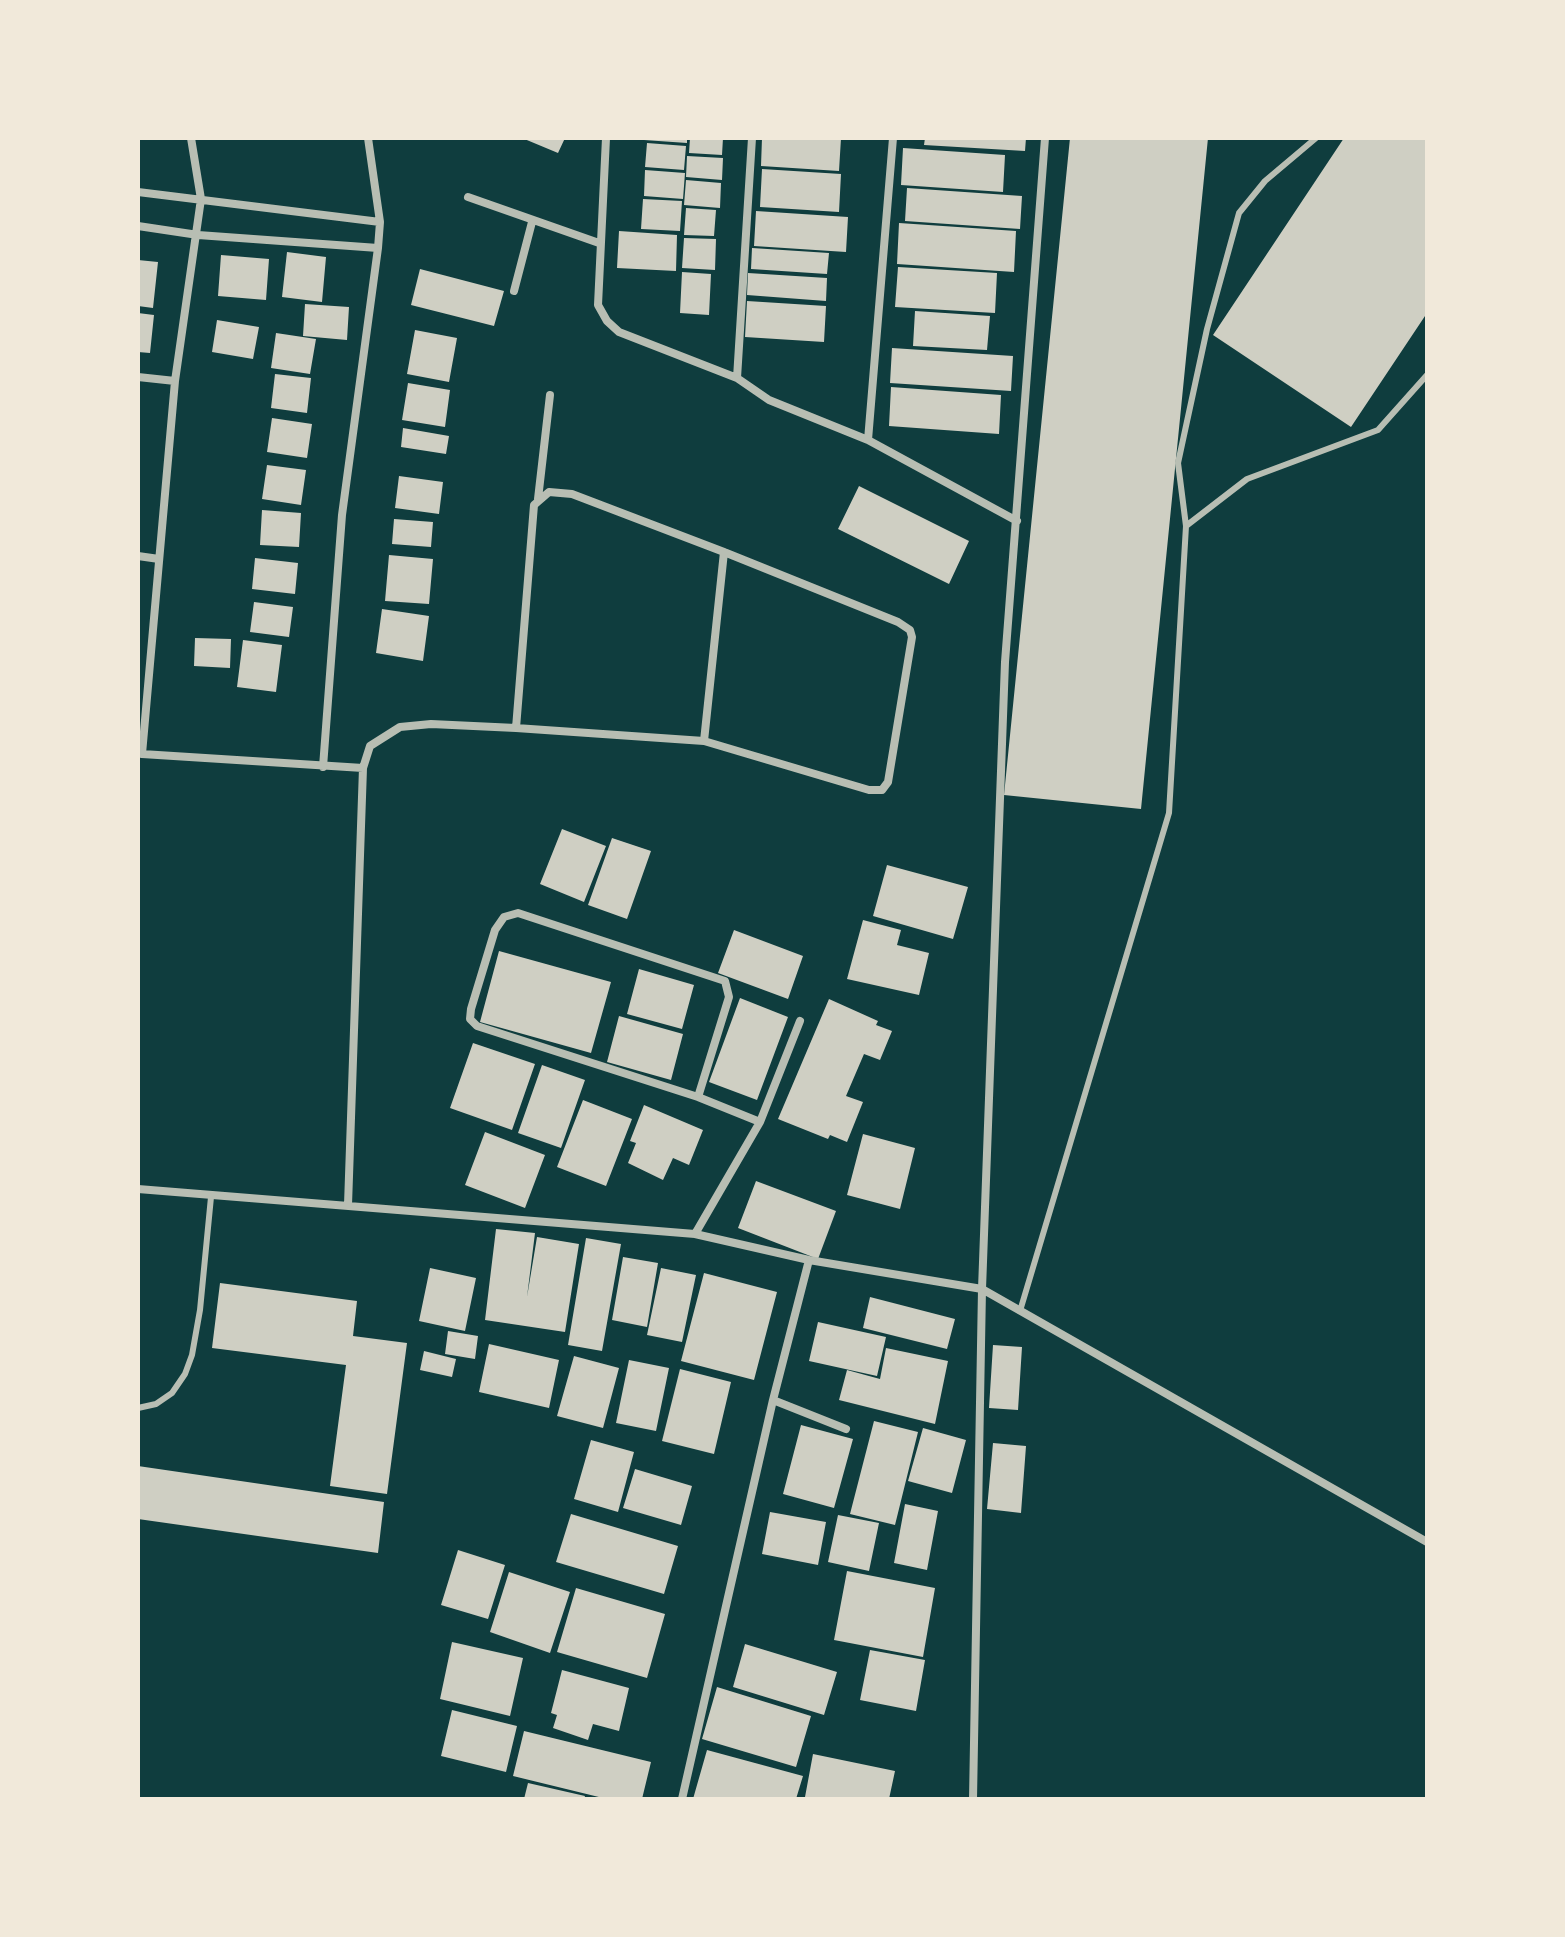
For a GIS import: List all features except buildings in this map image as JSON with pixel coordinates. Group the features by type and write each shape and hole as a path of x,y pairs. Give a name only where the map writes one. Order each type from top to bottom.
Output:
{"street":[{"path":"191,138 201,199 175,381 140,753 363,768"},
{"path":"323,767 342,515 380,222 368,138"},
{"path":"606,138 598,305 607,321 619,332 737,378 769,400 868,440 1017,521"},
{"path":"737,378 752,138"},
{"path":"868,440 893,138"},
{"path":"973,1799 982,1289 1005,662 1045,138"},
{"path":"138,192 380,222"},
{"path":"468,197 599,243"},
{"path":"514,291 532,222"},
{"path":"138,226 198,235 378,248"},
{"path":"138,377 175,381"},
{"path":"538,499 550,395"},
{"path":"348,1205 363,768 370,746 400,727 431,724 704,741 869,790 886,789 912,637 910,630 898,622 724,552 572,494 549,492 534,505 516,728"},
{"path":"704,741 724,552"},
{"path":"138,556 159,559"},
{"path":"698,1097 729,997 725,981 518,913 504,917 495,930 471,1009 470,1019 477,1026 698,1097 760,1122"},
{"path":"695,1234 760,1122 800,1021"},
{"path":"138,1189 695,1234 809,1260 982,1289 1427,1542"},
{"path":"682,1799 773,1400 809,1260"},
{"path":"773,1400 846,1429"}],"lane":[{"path":"1020,1311 1169,813 1186,526 1178,463 1207,329 1239,213 1265,181 1316,138"},
{"path":"1186,526 1247,479 1378,430 1427,375"},
{"path":"138,1408 156,1404 172,1393 189,1365 200,1310 211,1197"}]}
